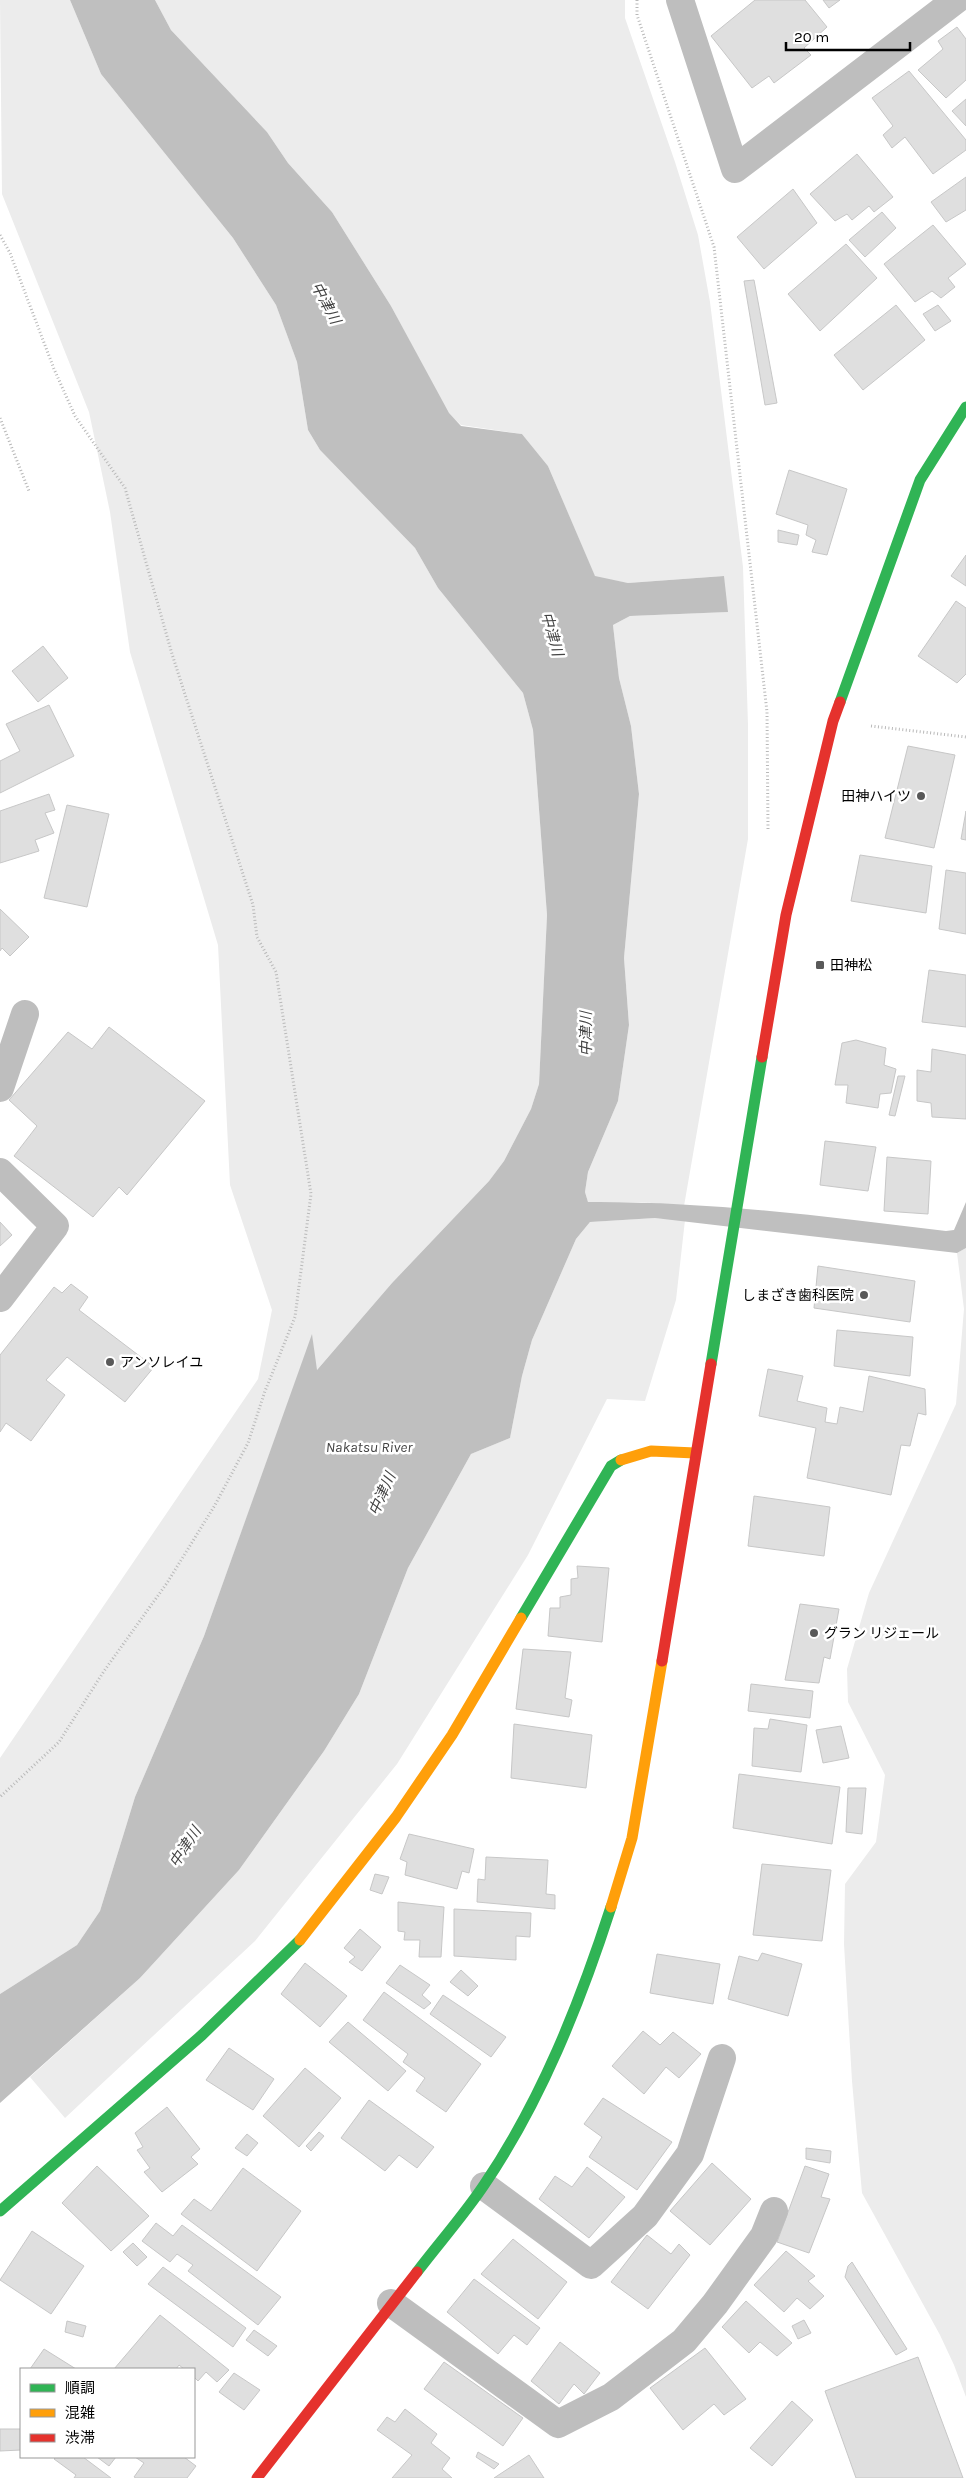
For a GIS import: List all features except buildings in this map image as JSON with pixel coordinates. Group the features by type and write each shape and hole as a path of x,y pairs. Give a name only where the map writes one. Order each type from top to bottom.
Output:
{"street":[{"path":"680,0 735,170 956,0"},
{"path":"257,2478 391,2303 484,2186 511,2143 554,2056 613,1905 632,1838 786,915 833,721 920,480 966,407"},
{"path":"0,1088 25,1014"},
{"path":"0,1172 55,1226 0,1298"},
{"path":"0,2211 222,2017 291,1950 396,1817 452,1735 611,1466 628,1455 661,1450 695,1453"},
{"path":"484,2186 591,2266 645,2216 690,2154 722,2058"},
{"path":"391,2303 558,2424 611,2397 684,2341 715,2304 764,2236 774,2211"}],"path":[{"path":"637,0 637,15 714,247 767,712 768,831"},
{"path":"0,236 10,253 51,360 75,416 125,488 172,654 253,905 257,937 276,972 311,1194 295,1317 264,1391 248,1444 215,1506 167,1583 104,1671 59,1742 0,1797"},
{"path":"0,418 29,491"},
{"path":"871,726 966,737"}],"shaded area":[{"path":"0,0 70,0 101,74 233,238 276,305 297,362 308,430 320,450 415,548 438,588 523,693 533,730 547,915 539,1084 531,1109 504,1161 489,1181 392,1283 316,1371 312,1336 204,1636 135,1797 100,1911 77,1945 0,1994 0,1758 258,1379 272,1310 230,1185 218,945 130,652 110,512 89,412 2,194"},
{"path":"155,0 625,0 625,18 698,235 710,302 743,567 748,725 748,839 684,1206 641,1202 588,1202 585,1192 588,1172 618,1101 629,1025 624,958 639,794 631,726 619,678 613,625 630,616 727,612 723,576 628,583 595,577 548,466 522,434 461,425 448,413 391,306 332,212 288,163 267,132 171,30"},
{"path":"655,1218 685,1220 676,1300 645,1401 607,1399 528,1555 397,1764 255,1941 65,2118 30,2077 140,1978 239,1870 324,1751 359,1694 408,1568 471,1454 510,1438 522,1376 532,1340 576,1239 590,1222"},
{"path":"966,1248 966,2397 940,2335 862,2193 852,2081 844,1944 845,1884 876,1842 885,1775 848,1702 847,1669 869,1593 956,1404 964,1309 957,1253"}],"water":[{"name":"Nakatsu River","path":"70,0 155,0 171,30 267,132 288,163 332,212 391,306 449,413 461,426 522,434 548,466 595,576 628,583 724,576 728,612 630,616 613,625 619,678 631,726 639,794 624,958 629,1025 618,1101 588,1172 585,1192 588,1202 633,1202 723,1207 812,1215 946,1231 954,1230 966,1202 966,1248 957,1253 655,1218 590,1222 576,1239 532,1340 522,1376 510,1438 471,1454 408,1568 359,1694 324,1751 239,1870 140,1978 0,2103 0,1994 77,1945 100,1911 135,1797 204,1636 312,1334 317,1370 392,1283 489,1181 504,1161 531,1109 539,1084 547,915 533,730 523,693 438,588 415,548 320,450 308,430 297,362 276,305 233,238 101,74"}],"traffic: fast":[{"path":"840,702 920,480 966,407"},
{"path":"711,1364 762,1057"},
{"path":"521,1618 611,1466 621,1460"},
{"path":"417,2272 476,2196 505,2153 524,2120 572,2015 611,1907"},
{"path":"0,2211 202,2035 300,1940"}],"traffic: slow":[{"path":"621,1460 651,1451 695,1453"},
{"path":"300,1940 396,1817 452,1735 521,1618"},
{"path":"611,1907 632,1838 662,1661"}],"traffic: jam":[{"path":"762,1057 786,915 833,721 840,702"},
{"path":"662,1661 711,1364"},
{"path":"257,2478 417,2272"}],"place":[{"name":"田神ハイツ","path":"921,796"},
{"name":"田神松","path":"820,965"},
{"name":"しまざき歯科医院","path":"864,1295"},
{"name":"アンソレイユ","path":"110,1362"},
{"name":"グラン リジェール","path":"814,1633"}],"water label":[{"name":"中津川","path":"326,303"},
{"name":"中津川","path":"552,634"},
{"name":"中津川","path":"586,1034"},
{"name":"中津川","path":"382,1494"},
{"name":"中津川","path":"185,1847"}]}
